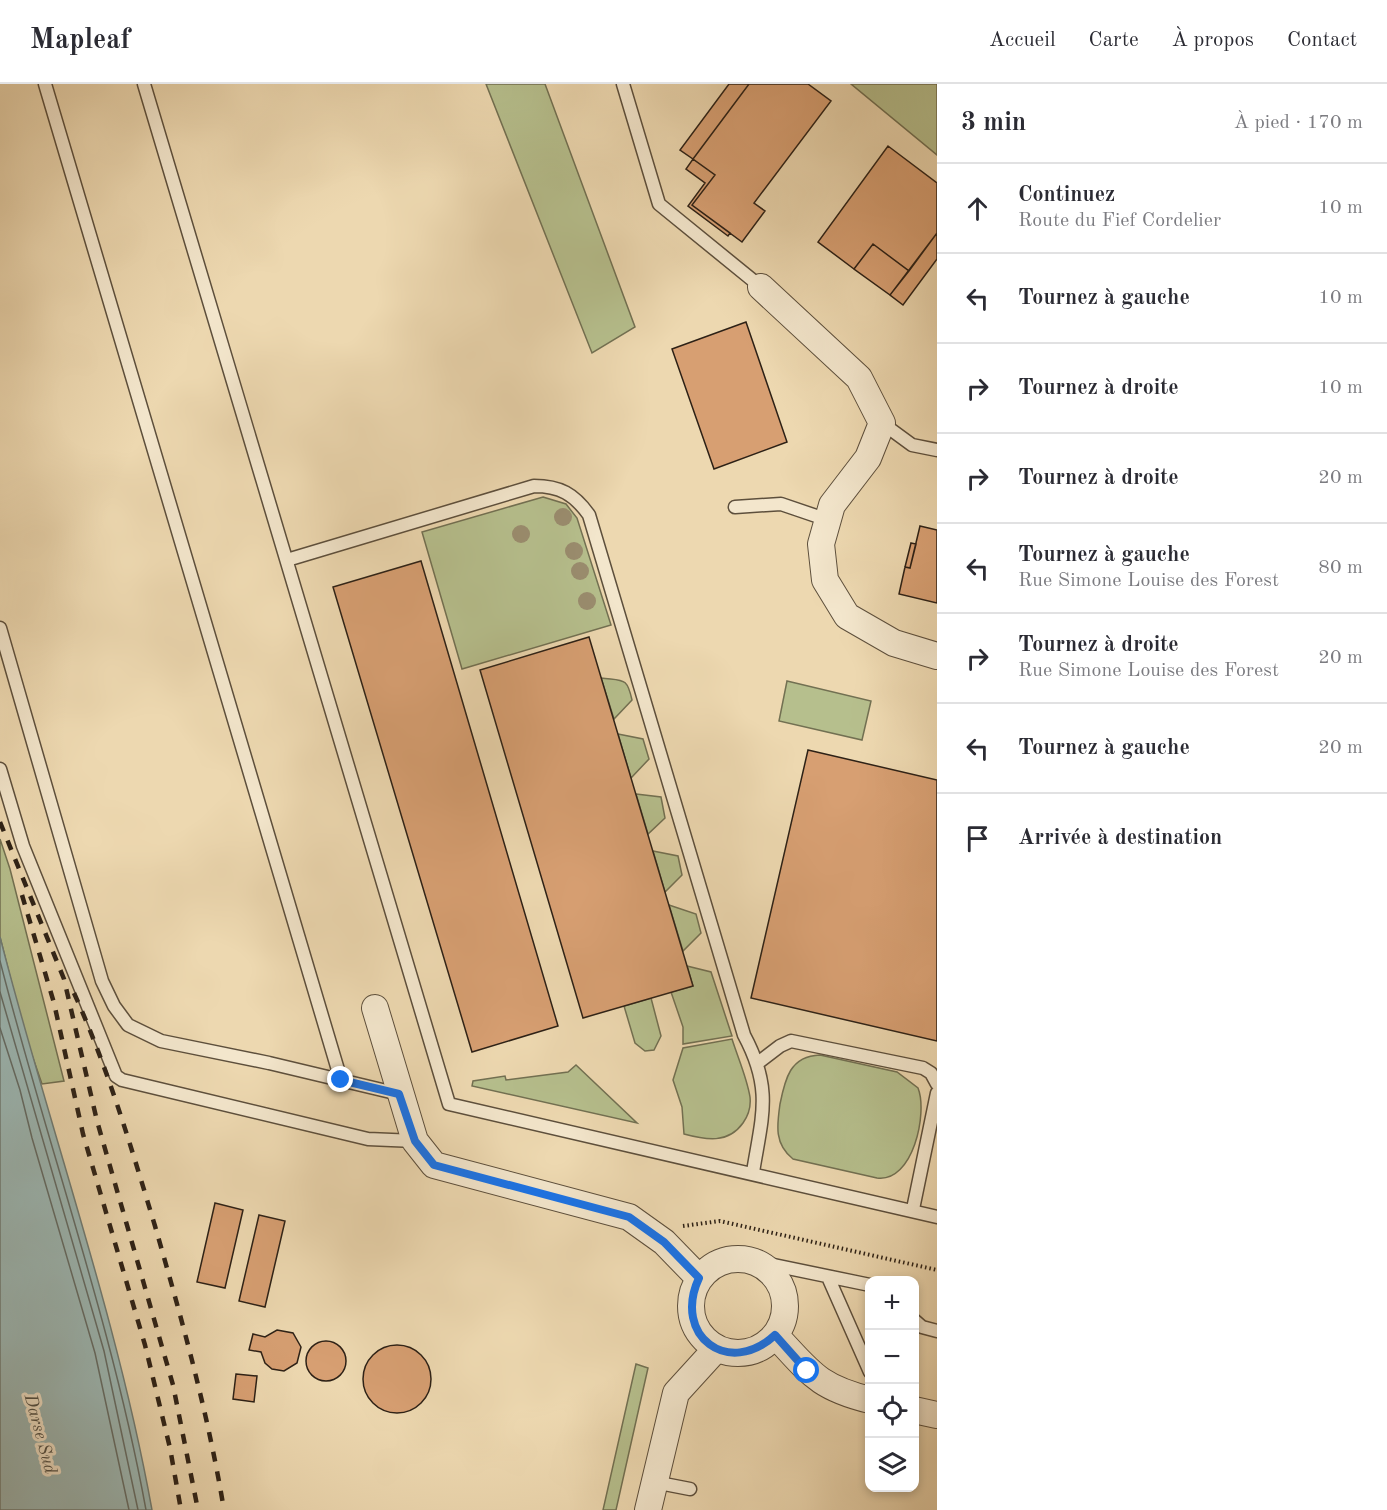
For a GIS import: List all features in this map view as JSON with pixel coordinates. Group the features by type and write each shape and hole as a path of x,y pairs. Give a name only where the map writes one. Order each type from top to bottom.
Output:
{"street":[{"path":"761,287 859,378 882,423 868,458 832,505 821,544 825,580 848,616 894,643 937,656"},
{"path":"375,1008 415,1141 434,1165 610,1210 629,1217 664,1242 699,1278"},
{"path":"739,1258 754,1261 767,1268 777,1279 783,1292 785,1307 783,1322 775,1335 764,1345 749,1352 733,1353 717,1348 704,1339 694,1325 690,1309 692,1293 699,1278 711,1266 724,1260 739,1258"},
{"path":"775,1335 807,1371 828,1387 865,1398"},
{"path":"648,1510 675,1393 717,1348"},
{"path":"919,1411 937,1415"}],"lane":[{"path":"45,84 341,1080"},
{"path":"144,84 449,1104 913,1209 937,1217"},
{"path":"623,84 659,204 761,287"},
{"path":"882,423 912,446 937,450"},
{"path":"287,560 534,486 550,486 566,491 579,500 589,515 744,1035 759,1062 765,1099 753,1172"},
{"path":"735,507 781,504 828,520"},
{"path":"0,628 102,981 114,1006 128,1024 161,1041 399,1094"},
{"path":"0,769 23,846 116,1076 122,1080 368,1139 415,1141"},
{"path":"759,1062 780,1046 791,1041 923,1068 932,1073 937,1084"},
{"path":"913,1209 937,1094"},
{"path":"754,1261 865,1284"},
{"path":"828,1276 865,1361"},
{"path":"919,1324 922,1327 937,1330"},
{"path":"654,1482 690,1489"}],"path":[{"path":"664,1242 677,1226 720,1221 937,1270"}],"green space":[{"path":"486,84 545,84 635,327 592,353"},
{"path":"851,84 937,84 937,155"},
{"path":"543,497 566,504 577,518 611,625 462,669 422,532"},
{"path":"601,678 620,680 626,684 630,693 632,700 614,719"},
{"path":"787,681 871,701 862,740 779,721"},
{"path":"618,734 643,739 649,759 631,778"},
{"path":"636,794 661,797 665,818 648,834"},
{"path":"0,839 10,869 64,1081 42,1084 24,1032 0,937"},
{"path":"653,851 678,856 682,875 665,892"},
{"path":"669,905 696,914 701,933 683,951"},
{"path":"687,966 711,972 732,1036 683,1044 683,1027 671,992 693,986"},
{"path":"651,998 661,1036 654,1050 645,1051 635,1043 624,1006"},
{"path":"732,1039 750,1097 750,1107 743,1123 731,1134 716,1139 684,1134 682,1107 673,1080 683,1048"},
{"path":"820,1055 897,1072 918,1088 921,1113 915,1144 900,1170 890,1177 877,1178 793,1159 783,1147 778,1134 778,1119 787,1078 795,1064 810,1056"},
{"path":"576,1065 637,1123 472,1086 473,1081 505,1076 506,1080 568,1072"},
{"path":"636,1364 648,1368 616,1510 603,1510"}],"water":[{"name":"Darse Sud","path":"0,937 101,1293 137,1437 152,1510 0,1510"}],"building":[{"path":"729,84 749,84 693,159 680,150"},
{"path":"749,84 808,84 831,101 754,203 765,211 742,242 692,205 715,175 693,159"},
{"path":"888,146 937,183 937,233 909,271 873,244 854,269 818,242"},
{"path":"693,159 715,175 692,205 730,233 728,236 688,206 705,183 686,169"},
{"path":"937,233 937,259 903,305 890,295"},
{"path":"873,244 909,271 890,295 854,269"},
{"path":"746,322 787,442 714,469 672,349"},
{"path":"920,526 937,530 937,603 899,594 905,567 910,568"},
{"path":"911,543 916,544 910,568 905,567"},
{"path":"421,561 558,1026 472,1052 333,587"},
{"path":"589,637 693,986 583,1018 480,670"},
{"path":"808,750 937,780 937,1041 751,998"},
{"path":"215,1203 243,1210 225,1288 197,1282"},
{"path":"259,1215 285,1221 265,1307 239,1301"},
{"path":"277,1330 293,1333 301,1347 297,1363 284,1371 272,1369 265,1363 261,1352 249,1350 253,1334 265,1337"},
{"path":"326,1341 334,1342 340,1347 345,1353 345,1369 340,1375 334,1380 326,1381 318,1380 312,1375 307,1369 306,1361 307,1353 312,1347 318,1342"},
{"path":"397,1345 410,1347 421,1355 429,1366 431,1379 429,1392 421,1403 410,1411 397,1413 384,1411 373,1403 365,1392 363,1379 365,1366 373,1355 384,1347"},
{"path":"236,1374 257,1376 254,1402 233,1399"}],"railway":[{"path":"0,822 64,979 97,1121 173,1385 198,1510"},
{"path":"22,895 54,1003 83,1134 145,1345 170,1448 181,1510"},
{"path":"74,993 108,1079 155,1226 202,1402 224,1510"}],"route":[{"path":"341,1080 399,1094 415,1141 434,1165 610,1210 629,1217 664,1242 699,1278 692,1293 690,1309 694,1325 704,1339 717,1348 733,1353 749,1352 764,1345 775,1335 807,1371"}]}
